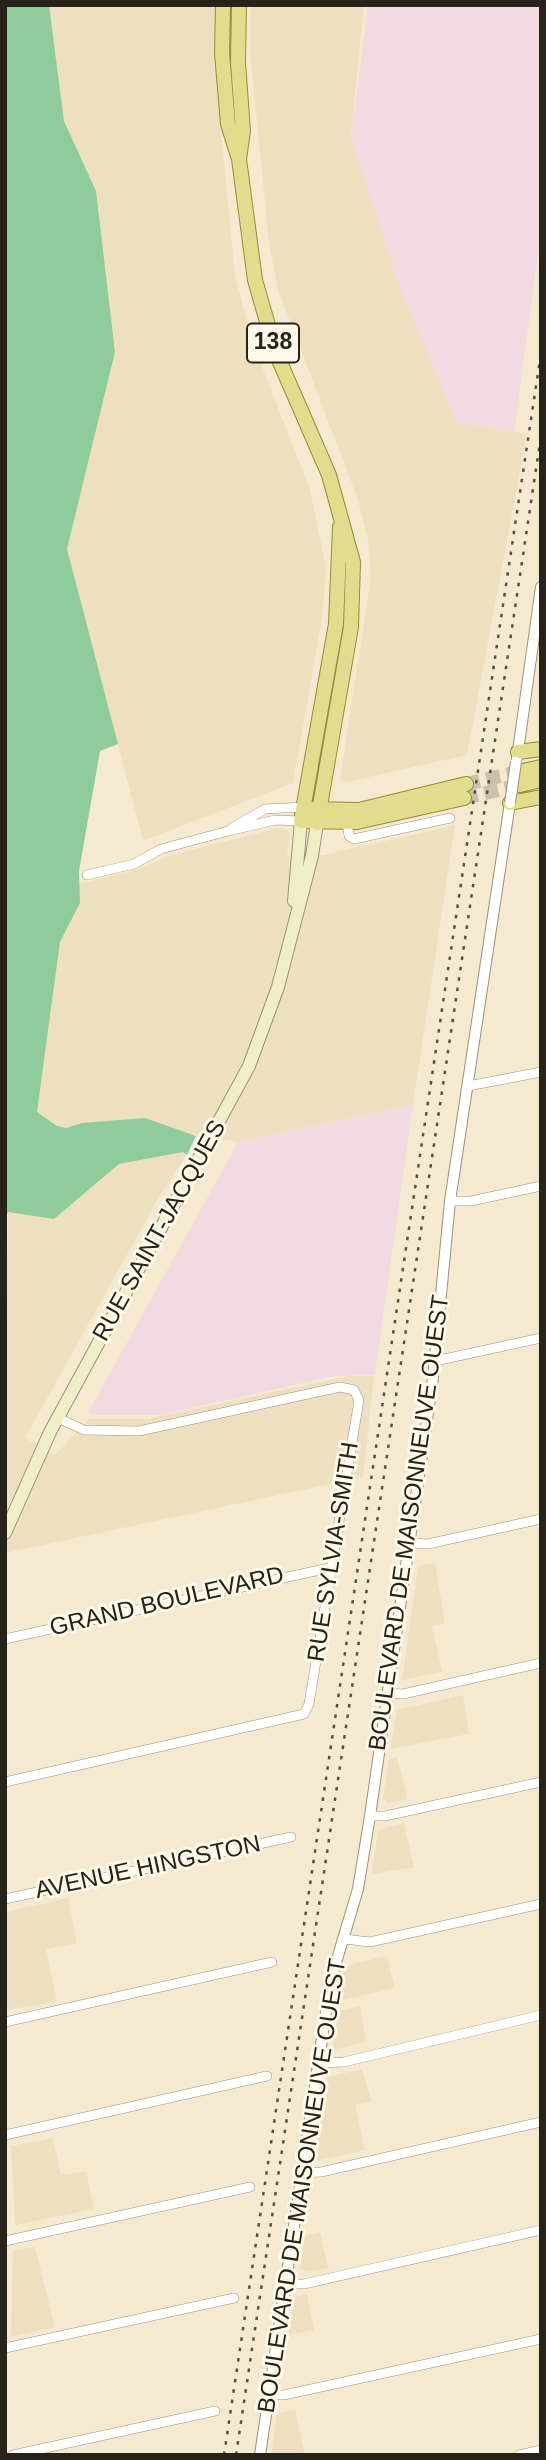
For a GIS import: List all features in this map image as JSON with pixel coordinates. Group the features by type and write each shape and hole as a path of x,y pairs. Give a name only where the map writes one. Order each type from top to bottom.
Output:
{"main road":[{"name":"RUE SAINT-JACQUES","path":"5,1533 27,1478 58,1418 243,1078 273,1003 312,856 354,600 352,553 329,475 284,372 265,319 248,246 239,159 228,124 222,53 223,5"},
{"name":"RUE SAINT-JACQUES","path":"239,5 238,71 243,131 239,159"},
{"name":"RUE SAINT-JACQUES","path":"293,921 296,855 336,624 340,519"},
{"path":"519,767 541,749"},
{"path":"519,767 541,767"},
{"path":"519,767 541,780"},
{"path":"303,814 347,823 465,791 318,816"},
{"path":"510,803 541,797"}],"street":[{"name":"BOULEVARD DE MAISONNEUVE OUEST","path":"260,2455 332,1975 358,1889 370,1816 435,1361 450,1201 510,803 519,767 541,587"},
{"path":"228,831 265,809 303,814"},
{"path":"87,875 134,863 161,849 303,814"},
{"path":"347,823 349,836 354,839 450,818"},
{"path":"468,1086 541,1072"},
{"path":"450,1201 471,1201 541,1185"},
{"path":"435,1361 541,1338"},
{"name":"RUE SYLVIA-SMITH","path":"5,1782 304,1714 309,1704 329,1568 359,1404 354,1390 336,1388 147,1430 83,1430 58,1418"},
{"path":"410,1543 428,1544 541,1519"},
{"name":"GRAND BOULEVARD","path":"5,1639 329,1568"},
{"path":"388,1693 403,1694 541,1663"},
{"path":"370,1816 385,1816 541,1782"},
{"name":"AVENUE HINGSTON","path":"5,1899 291,1838"},
{"path":"344,1940 370,1941 541,1904"},
{"path":"5,2022 272,1962"},
{"path":"318,2063 340,2063 541,2015"},
{"path":"5,2136 267,2076"},
{"path":"302,2173 321,2172 541,2122"},
{"path":"5,2241 250,2187"},
{"path":"285,2284 304,2284 541,2230"},
{"path":"5,2348 234,2298"},
{"path":"269,2395 284,2395 541,2339"},
{"path":"13,2455 215,2411"},
{"path":"519,2455 541,2450"}],"shaded area":[{"path":"49,5 215,5 216,79 235,276 253,344 310,489 326,568 322,619 293,783 143,841 67,549 115,352 96,191 64,121"},
{"path":"251,5 364,5 351,136 457,422 527,434 467,755 347,782 340,779 371,578 368,540 357,497 278,290 269,243 250,52"},
{"path":"368,5 541,5 541,233 514,432 457,422 398,282 351,136"},
{"path":"455,825 413,1105 238,1142 180,1132 82,1123 67,1128 57,1127 37,1112 60,942 80,903 79,884 139,869 171,855 278,828 287,829 290,835 287,856 323,855"},
{"path":"413,1105 375,1374 329,1377 161,1415 92,1415 89,1411 238,1142"},
{"path":"183,1152 187,1155 162,1192 25,1438 55,1455 89,1419 147,1419 349,1376 374,1376 363,1477 5,1553 8,1212 54,1218 120,1164"},
{"path":"435,1563 445,1623 432,1626 442,1672 402,1680 418,1566"},
{"path":"463,1695 469,1734 390,1749 397,1710"},
{"path":"397,1757 408,1799 387,1803 383,1798 389,1759"},
{"path":"404,1823 414,1867 372,1874 378,1830"},
{"path":"68,1898 77,1943 46,1949 57,2002 5,2010 5,1912"},
{"path":"387,1956 395,1988 339,2001 344,1966"},
{"path":"360,2006 366,2042 333,2050 338,2011"},
{"path":"362,2069 372,2102 355,2105 365,2150 316,2161 327,2077"},
{"path":"53,2138 61,2175 86,2171 94,2209 15,2225 11,2146"},
{"path":"320,2232 328,2268 307,2272 300,2269 304,2236"},
{"path":"35,2247 55,2327 11,2337 13,2251"},
{"path":"307,2294 314,2330 288,2335 295,2297"},
{"path":"295,2410 305,2455 271,2455 277,2414"}],"green space":[{"path":"5,5 49,5 64,121 96,191 115,352 67,549 118,744 100,751 79,871 80,903 60,942 37,1112 57,1126 66,1128 82,1123 145,1118 196,1136 187,1155 183,1152 119,1164 54,1219 8,1212 5,1218"}],"tunnel":[{"path":"466,784 522,771"},
{"path":"464,798 520,785"}],"railway":[{"path":"224,2455 541,353"},
{"path":"236,2455 541,436"}]}
